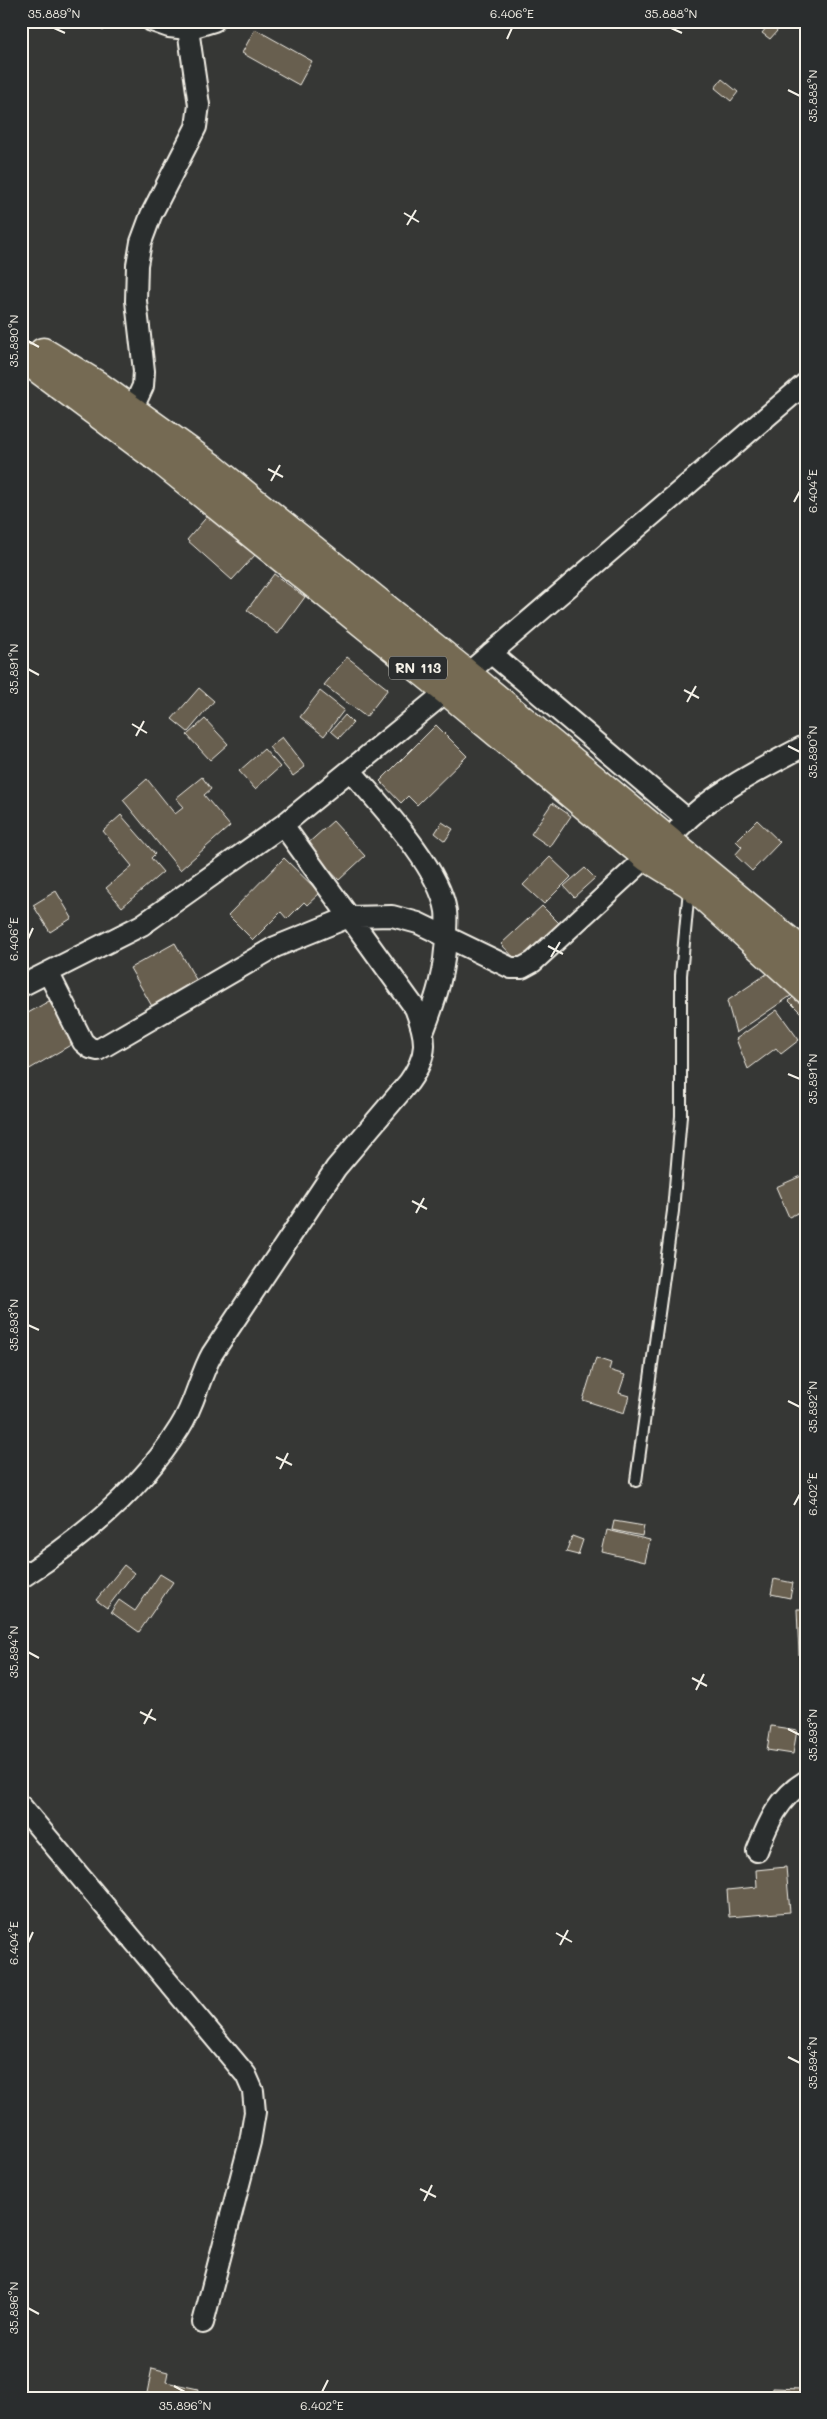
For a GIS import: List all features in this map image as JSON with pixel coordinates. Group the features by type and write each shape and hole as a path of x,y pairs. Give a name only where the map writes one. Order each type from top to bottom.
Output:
{"main road":[{"name":"RN 113","path":"21,339 97,385 127,420"},
{"name":"RN 113","path":"21,356 127,420 211,467 457,682 647,857 690,882 806,989"},
{"name":"RN 113","path":"457,682 667,840 806,955"}],"street":[{"path":"152,21 169,27 188,29 214,21"},
{"path":"127,420 143,386 144,371 136,301 137,265 141,242 151,215 196,128 199,104 188,29"},
{"path":"21,986 49,974 142,925 283,825 457,682 806,383"},
{"path":"490,653 687,819"},
{"path":"667,840 687,819 761,769 806,745"},
{"path":"350,770 411,842 437,886 446,911 445,962 441,986 424,1030"},
{"path":"21,1578 69,1544 134,1488 155,1463 192,1406 202,1371 212,1354 336,1168 390,1107 420,1067 425,1052 424,1030 415,1008 283,825"},
{"path":"49,974 83,1042 90,1048 98,1050 275,947 349,917 392,916 418,923 511,968 522,968 533,962 647,857"},
{"path":"757,1851 768,1821 781,1801 795,1787 806,1781"},
{"path":"21,1806 246,2075 254,2091 256,2112 250,2142 203,2323"}],"lane":[{"path":"636,1481 673,1211 681,1116 681,975 690,882"}],"building":[{"path":"93,21 113,21 103,31"},
{"path":"772,21 784,23 770,39 762,33"},
{"path":"255,29 312,61 299,85 242,53"},
{"path":"722,79 738,92 731,101 715,88"},
{"path":"210,513 256,554 232,580 187,540"},
{"path":"274,574 305,597 278,634 247,610"},
{"path":"347,657 388,689 366,717 324,685"},
{"path":"199,688 214,701 188,732 172,719"},
{"path":"320,691 344,710 324,736 300,717"},
{"path":"345,715 353,723 339,738 331,731"},
{"path":"205,719 228,744 210,760 187,735"},
{"path":"436,725 467,756 417,805 408,796 401,803 380,781"},
{"path":"282,737 305,767 293,776 269,747"},
{"path":"264,749 280,767 255,789 239,771"},
{"path":"202,777 211,789 204,795 230,826 180,870 123,800 147,779 175,814 184,807 176,798"},
{"path":"552,803 571,816 550,847 531,834"},
{"path":"121,815 155,854 151,858 163,872 122,907 106,888 132,866 103,831"},
{"path":"757,820 780,842 752,871 735,855 742,847 736,841"},
{"path":"333,821 365,856 339,880 306,845"},
{"path":"442,822 453,829 445,841 435,833"},
{"path":"550,857 571,877 544,904 523,885"},
{"path":"284,858 320,893 307,905 304,902 287,919 281,912 253,940 228,915"},
{"path":"585,868 595,878 574,897 564,886"},
{"path":"56,891 72,918 50,932 33,905"},
{"path":"542,906 562,926 521,965 501,944"},
{"path":"175,943 198,983 153,1008 130,968"},
{"path":"771,971 795,993 736,1033 727,1001"},
{"path":"795,995 806,1005 806,1012 803,1015 789,1001"},
{"path":"49,1001 74,1043 21,1074 21,1017"},
{"path":"777,1010 799,1040 781,1054 776,1048 748,1069 736,1039"},
{"path":"806,1174 806,1209 789,1217 776,1187"},
{"path":"596,1358 611,1363 609,1370 625,1375 619,1393 629,1396 624,1413 583,1400"},
{"path":"614,1521 644,1526 642,1536 612,1530"},
{"path":"607,1530 650,1540 645,1562 602,1552"},
{"path":"572,1536 583,1540 578,1555 566,1552"},
{"path":"124,1565 134,1573 107,1608 96,1600"},
{"path":"160,1574 173,1582 139,1632 111,1612 119,1600 135,1611"},
{"path":"774,1579 793,1583 790,1598 771,1594"},
{"path":"797,1609 806,1609 806,1655 799,1655"},
{"path":"771,1726 797,1730 793,1754 767,1750"},
{"path":"786,1867 790,1912 729,1917 727,1890 757,1887 756,1870"},
{"path":"152,2368 168,2372 166,2382 198,2389 196,2398 146,2398"},
{"path":"773,2388 801,2389 801,2398 772,2398"}]}
